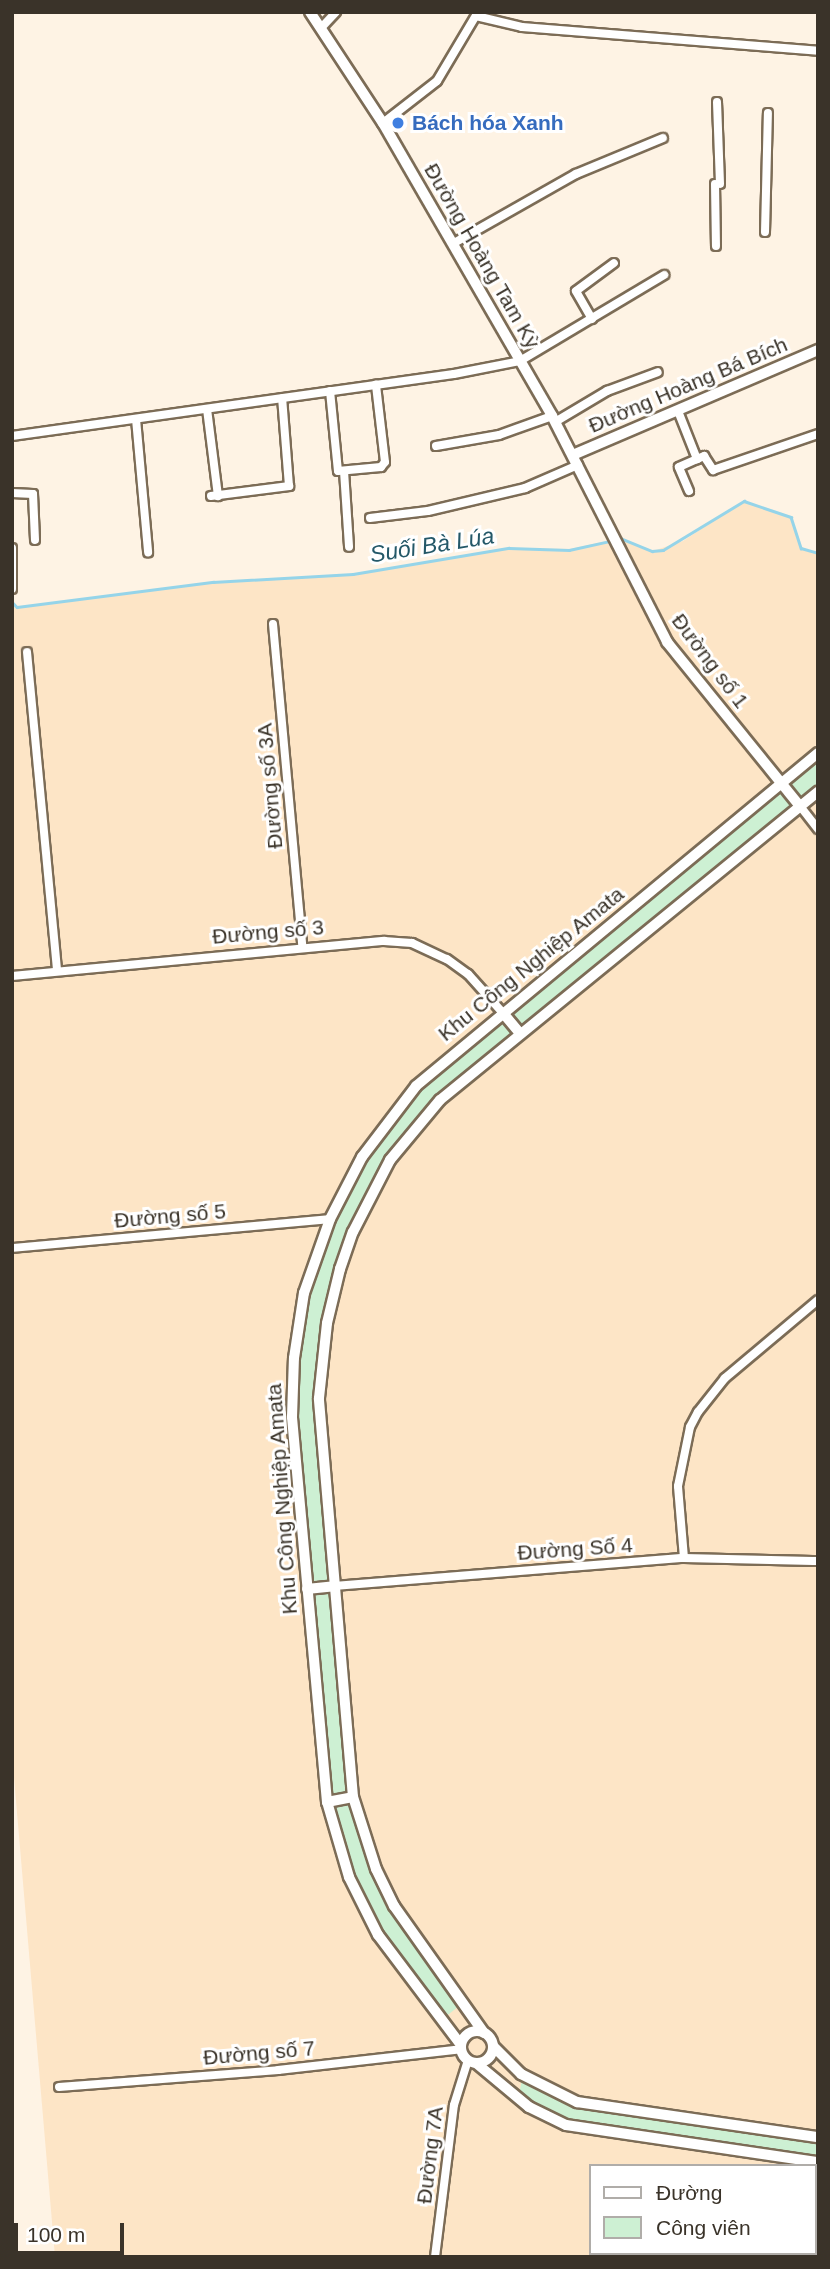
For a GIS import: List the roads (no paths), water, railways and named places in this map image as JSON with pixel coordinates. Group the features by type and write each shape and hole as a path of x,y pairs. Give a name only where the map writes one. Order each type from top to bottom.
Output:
{"street":[{"name":"Đường Hoàng Tam Kỳ","path":"310,12 383,124 454,243 576,460 608,527"},
{"path":"321,28 336,12"},
{"path":"383,124 437,81 477,14 545,30 818,51"},
{"path":"716,246 717,102"},
{"path":"765,232 768,113"},
{"path":"454,243 576,174 663,138"},
{"path":"592,319 576,292 614,263"},
{"path":"12,436 376,385 520,361 664,275"},
{"name":"Đường Hoàng Bá Bích","path":"576,460 678,411 818,350"},
{"path":"436,446 499,435 553,419 607,391 658,372"},
{"path":"330,391 338,470 344,471 385,465 376,385"},
{"path":"207,409 215,496 290,484 282,398"},
{"path":"678,411 697,459"},
{"path":"136,419 148,552"},
{"path":"689,491 680,467 697,459 704,456 709,467 718,470 818,434"},
{"path":"370,518 428,511 525,488 576,460"},
{"path":"344,471 349,547"},
{"path":"12,493 33,494 35,540"},
{"name":"Đường số 1","path":"608,527 667,642 800,806"},
{"path":"12,548 12,589"},
{"name":"Đường số 3A","path":"273,624 302,945"},
{"path":"27,652 57,970"},
{"name":"Khu Công Nghiệp Amata","path":"818,753 434,1069 387,1119 330,1219 300,1313 292,1379 307,1589 327,1802 349,1877 378,1935 467,2054 529,2107 566,2125 818,2162"},
{"name":"Khu Công Nghiệp Amata","path":"493,2046 394,1906 376,1869 353,1797 319,1398 327,1323 340,1269 358,1220 390,1160 440,1100 818,792"},
{"path":"800,806 818,829"},
{"name":"Đường số 3","path":"12,975 302,945 384,941 421,946 468,974 503,1013"},
{"path":"503,1013 520,1033"},
{"name":"Đường số 5","path":"12,1248 330,1219"},
{"path":"684,1558 678,1486 690,1427 698,1412 734,1370 818,1300"},
{"name":"Đường Số 4","path":"334,1586 684,1558 818,1561"},
{"path":"307,1589 334,1586"},
{"path":"327,1802 353,1797"},
{"path":"484,2033 470,2033 467,2054 487,2059 493,2046 521,2074 577,2102 818,2137"},
{"name":"Đường số 7","path":"59,2087 467,2054"},
{"name":"Đường 7A","path":"435,2257 454,2105 467,2054"}],"waterway":[{"name":"Suối Bà Lúa","path":"620,538 652,551 663,550 744,501 791,517 801,548 818,553"},
{"name":"Suối Bà Lúa","path":"12,602 17,607 213,582 353,574 509,548 569,550 610,541"}],"place":[{"name":"Bách hóa Xanh","path":"398,123"}]}
